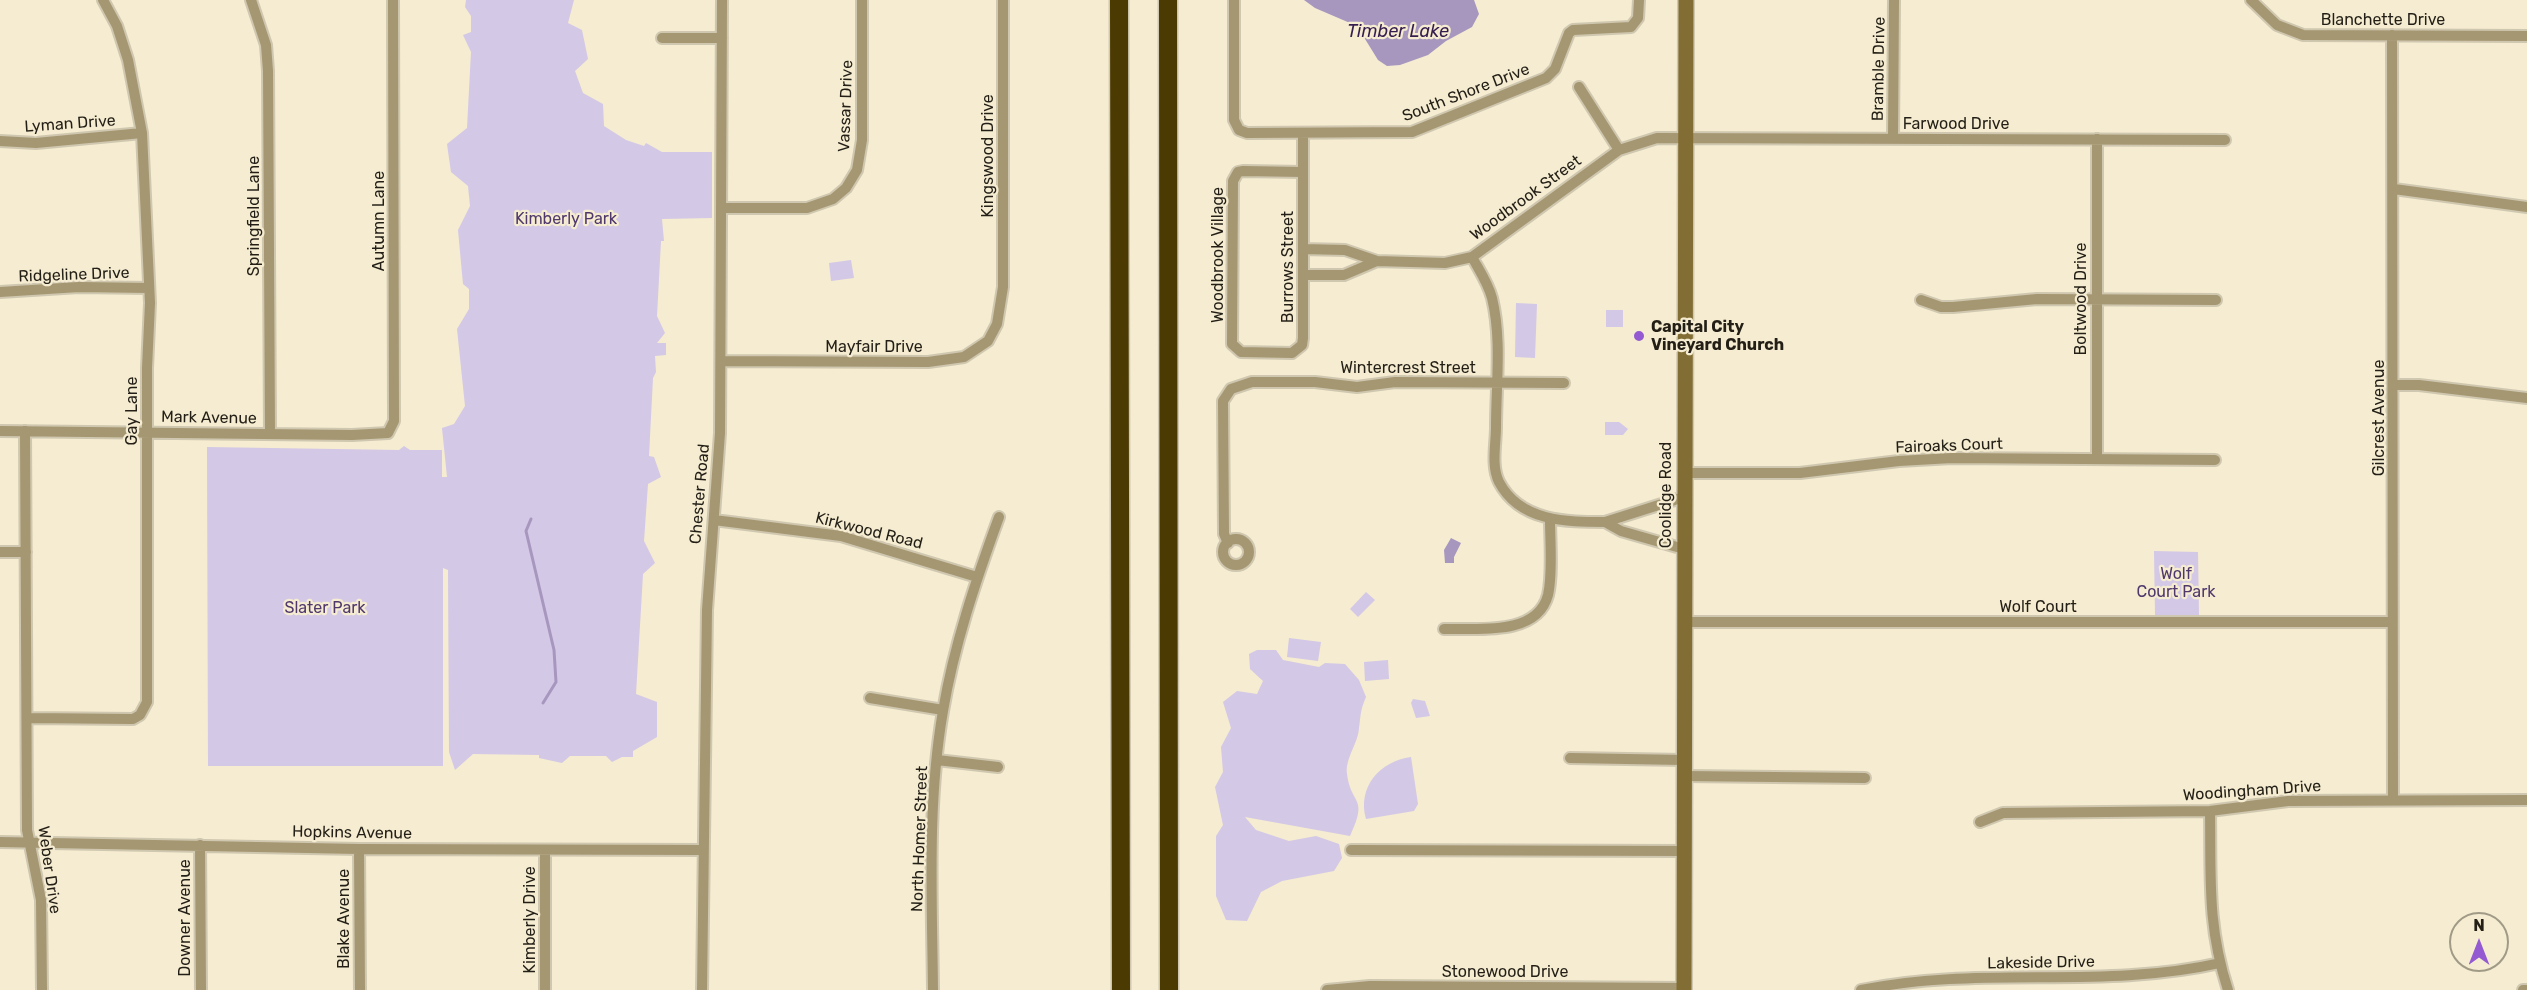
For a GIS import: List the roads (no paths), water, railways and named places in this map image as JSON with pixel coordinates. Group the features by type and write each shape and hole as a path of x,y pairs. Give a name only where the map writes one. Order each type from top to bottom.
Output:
{"highway":[{"path":"1119,0 1121,990"},
{"path":"1168,0 1168,990"}],"street":[{"name":"Gay Lane","path":"28,718 124,720 140,715 144,709 148,679 149,288 142,133 128,60 117,26 104,0"},
{"name":"Springfield Lane","path":"251,0 263,34 268,70 270,434"},
{"name":"Autumn Lane","path":"381,435 388,433 394,421 393,0"},
{"name":"Chester Road","path":"702,990 707,610 722,361 722,0"},
{"name":"Vassar Drive","path":"722,208 807,208 833,199 846,188 857,170 862,140 862,0"},
{"name":"Kingswood Drive","path":"1001,312 1003,0"},
{"name":"South Shore Drive","path":"1234,0 1234,124 1247,133 1303,134 1402,134 1459,115 1546,78 1555,69 1569,33 1573,30 1630,27 1638,18 1639,0"},
{"name":"Coolidge Road","path":"1684,989 1686,0"},
{"name":"Bramble Drive","path":"1893,139 1894,0"},
{"name":"Blanchette Drive","path":"2251,0 2277,25 2303,35 2527,36"},
{"name":"Gilcrest Avenue","path":"2392,35 2393,800"},
{"path":"662,38 722,38"},
{"path":"1579,87 1619,150"},
{"name":"Lyman Drive","path":"0,141 36,143 142,133"},
{"name":"Burrows Street","path":"1232,344 1240,352 1292,353 1300,348 1303,338 1303,134"},
{"name":"Farwood Drive","path":"1687,138 2226,140"},
{"name":"Woodbrook Street","path":"1303,249 1354,252 1377,261 1445,263 1472,257 1619,150 1646,139 1687,138"},
{"name":"Boltwood Drive","path":"2097,139 2097,459"},
{"name":"Woodbrook Village","path":"1232,344 1233,181 1238,172 1243,171 1303,172"},
{"path":"2394,189 2527,207"},
{"path":"1353,274 1360,262 1354,252"},
{"path":"1472,257 1485,280 1495,314 1495,468 1504,489 1518,503 1550,519 1605,522 1684,497"},
{"path":"1303,276 1353,274 1377,261"},
{"name":"Ridgeline Drive","path":"0,292 79,287 149,288"},
{"path":"1921,300 1953,307 2020,300 2216,300"},
{"name":"Mayfair Drive","path":"722,361 946,360 964,357 988,341 1001,312"},
{"name":"Wintercrest Street","path":"1228,543 1224,534 1223,401 1232,389 1252,382 1315,382 1357,387 1395,382 1564,383"},
{"path":"2394,385 2419,385 2527,398"},
{"name":"Mark Avenue","path":"0,430 381,435"},
{"name":"Weber Drive","path":"25,431 28,843 41,900 42,990"},
{"name":"Fairoaks Court","path":"1684,473 1800,473 1926,459 2215,460"},
{"name":"North Homer Street","path":"933,990 933,806 943,711 958,642 977,577 999,517"},
{"path":"1444,629 1501,628 1516,625 1534,615 1548,595 1550,519"},
{"name":"Kirkwood Road","path":"714,520 841,536 977,577"},
{"path":"1605,522 1621,531 1684,549"},
{"path":"0,552 26,552"},
{"name":"Wolf Court","path":"1684,622 2391,622"},
{"path":"870,698 943,711"},
{"path":"1570,758 1684,760"},
{"path":"937,760 998,767"},
{"path":"1684,776 1865,778"},
{"name":"Woodingham Drive","path":"1980,822 2003,813 2210,810 2288,801 2527,800"},
{"path":"2210,810 2210,901 2220,963 2228,990"},
{"name":"Hopkins Avenue","path":"0,842 359,849 703,850"},
{"name":"Downer Avenue","path":"200,845 201,990"},
{"name":"Blake Avenue","path":"359,849 360,990"},
{"name":"Kimberly Drive","path":"545,850 545,990"},
{"path":"1351,850 1684,851"},
{"name":"Lakeside Drive","path":"1862,990 1891,984 1945,979 2148,976 2220,963"},
{"name":"Stonewood Drive","path":"1327,990 1370,986 1684,989"}],"water":[{"name":"Timber Lake","path":"1304,0 1474,0 1479,14 1472,27 1446,41 1428,55 1400,65 1387,66 1378,60 1357,26 1315,8"},
{"path":"1451,538 1461,543 1454,557 1454,563 1445,563 1444,550"}],"waterway":[{"path":"531,519 526,531 554,650 556,682 543,703"}],"place":[{"name":"Capital City Vineyard Church","path":"1639,336"}],"park label":[{"name":"Kimberly Park","path":"566,219"},
{"name":"Wolf Court Park","path":"2176,583"},
{"name":"Slater Park","path":"325,608"}]}
